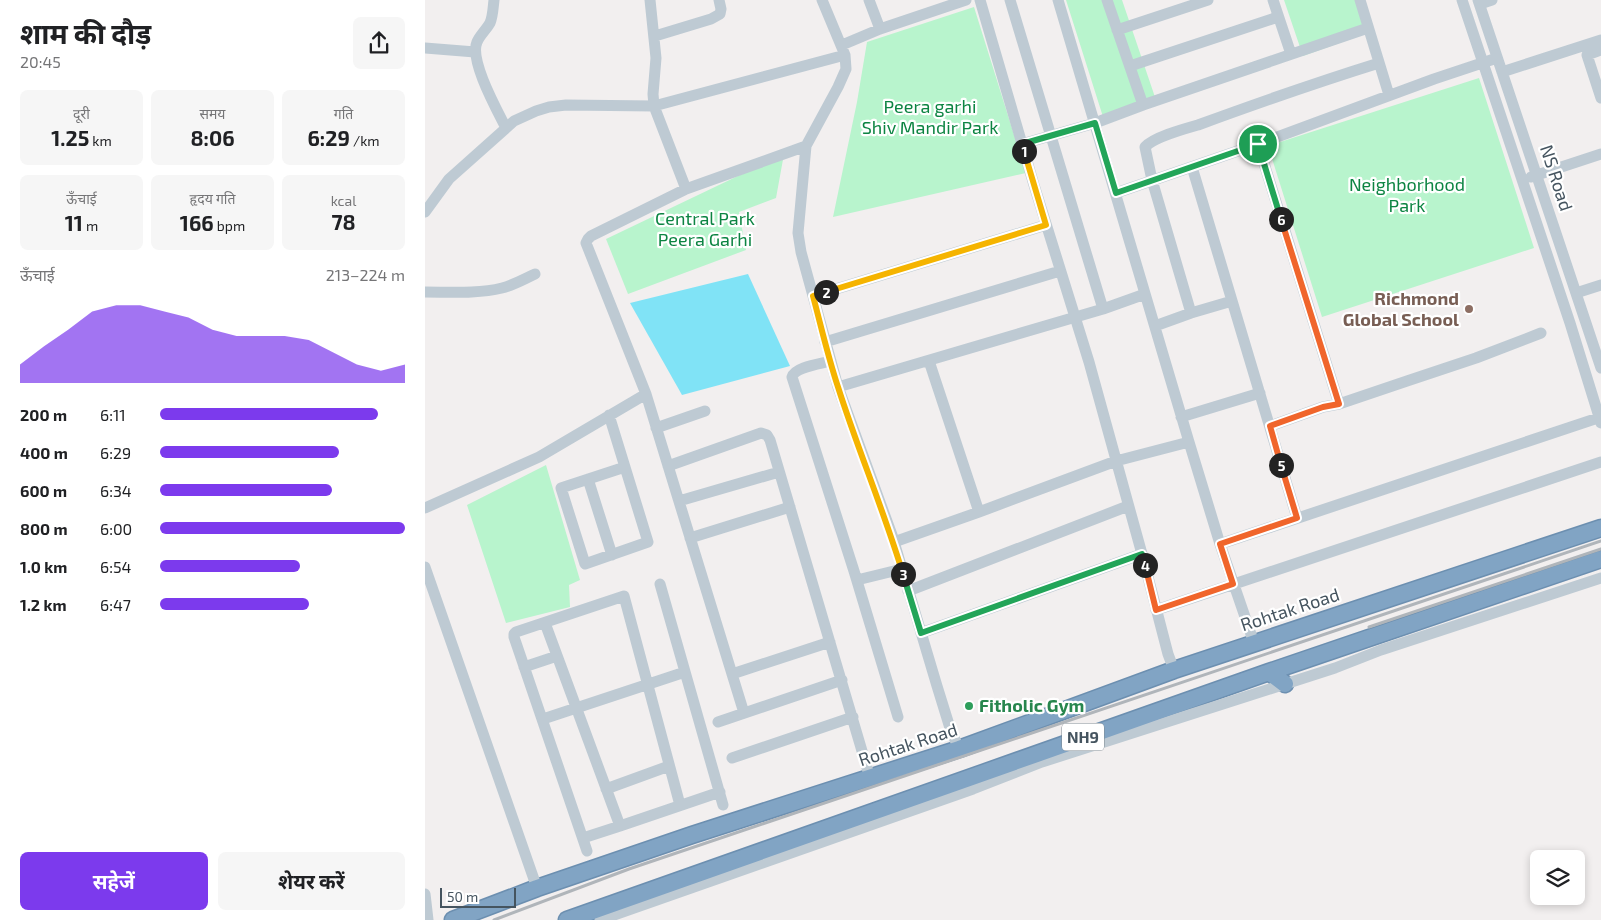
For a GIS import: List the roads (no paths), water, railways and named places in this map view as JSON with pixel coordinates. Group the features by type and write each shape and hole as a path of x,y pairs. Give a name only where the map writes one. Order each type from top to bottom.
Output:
{"highway":[{"name":"Rohtak Road","path":"453,920 537,888 701,832 959,749 1174,670 1601,528"},
{"name":"NH9","path":"567,920 1269,672 1601,558"},
{"path":"1269,672 1285,684"}],"street":[{"path":"494,0 490,23 477,42 475,52 489,95 507,128"},
{"path":"650,0 656,58 654,106 686,189"},
{"path":"655,36 711,19 720,14 719,0"},
{"path":"822,0 843,50 846,69 807,146 798,234 801,252 838,388 894,542 950,728 959,749"},
{"path":"869,0 880,29"},
{"path":"425,212 449,179 514,121 525,115 549,107 567,105 654,106 843,50 880,29 966,0"},
{"path":"980,0 1075,318 1142,554 1167,654 1174,670"},
{"path":"1010,0 1103,309"},
{"path":"1058,0 1181,417 1220,544 1254,643"},
{"path":"1107,0 1143,105"},
{"path":"1117,30 1208,0"},
{"path":"1273,0 1291,54"},
{"path":"1359,0 1389,95"},
{"path":"1220,544 1600,419 1570,323 1462,0"},
{"path":"1479,2 1492,0"},
{"name":"NS Road","path":"1479,2 1601,368"},
{"path":"1130,66 1278,17"},
{"path":"1022,144 1095,123 1368,28"},
{"path":"1502,72 1601,40"},
{"path":"425,48 475,52"},
{"path":"1601,50 1587,55 1601,98"},
{"path":"1116,193 1497,58"},
{"path":"1191,313 1152,180 1145,147 1148,143 1289,92 1379,63"},
{"path":"1258,144 1339,404"},
{"path":"744,713 646,394 586,243 587,239 591,236 686,189 807,146"},
{"path":"1522,180 1601,154"},
{"path":"1192,167 1297,518"},
{"path":"813,296 1046,225"},
{"path":"825,342 1060,271"},
{"path":"425,292 493,290 513,284 535,274"},
{"path":"1576,293 1601,285"},
{"path":"838,388 1075,318 1145,294"},
{"path":"1155,326 1232,301"},
{"path":"1570,323 1585,318"},
{"path":"1270,426 1467,361 1541,333"},
{"path":"831,361 797,370 791,377 857,580 898,717"},
{"path":"929,361 979,512"},
{"path":"1181,417 1259,393"},
{"path":"425,508 539,457 609,414 646,394"},
{"path":"656,428 705,411"},
{"path":"609,414 648,542 585,564 561,488 625,467"},
{"path":"668,466 761,433 767,435 870,778"},
{"path":"894,542 1116,461 1189,442"},
{"path":"1156,610 1601,462"},
{"path":"679,501 779,472"},
{"path":"588,479 612,555"},
{"path":"909,591 1128,506"},
{"path":"690,538 790,507"},
{"path":"921,633 1142,554"},
{"path":"425,567 537,888"},
{"path":"857,580 902,569"},
{"path":"600,920 973,789 1043,762 1335,668 1381,650 1601,578"},
{"path":"660,584 723,805"},
{"path":"587,851 514,634 625,596 680,805"},
{"path":"545,623 620,826"},
{"path":"732,674 830,642"},
{"path":"524,666 557,656"},
{"path":"543,719 685,672"},
{"path":"718,722 842,680"},
{"path":"732,758 853,717"},
{"path":"607,789 669,766"},
{"path":"583,838 720,792"},
{"path":"425,894 428,920"}],"water":[{"path":"748,274 790,366 682,395 630,303"}],"railway":[{"path":"494,920 629,869 1601,541"},
{"path":"1369,627 1601,549"}],"place":[{"name":"Richmond Global School","path":"1469,309"},
{"name":"Fitholic Gym","path":"969,706"}],"park label":[{"name":"Peera garhi Shiv Mandir Park","path":"930,117"},
{"name":"Neighborhood Park","path":"1407,195"},
{"name":"Central Park Peera Garhi","path":"705,229"}]}
